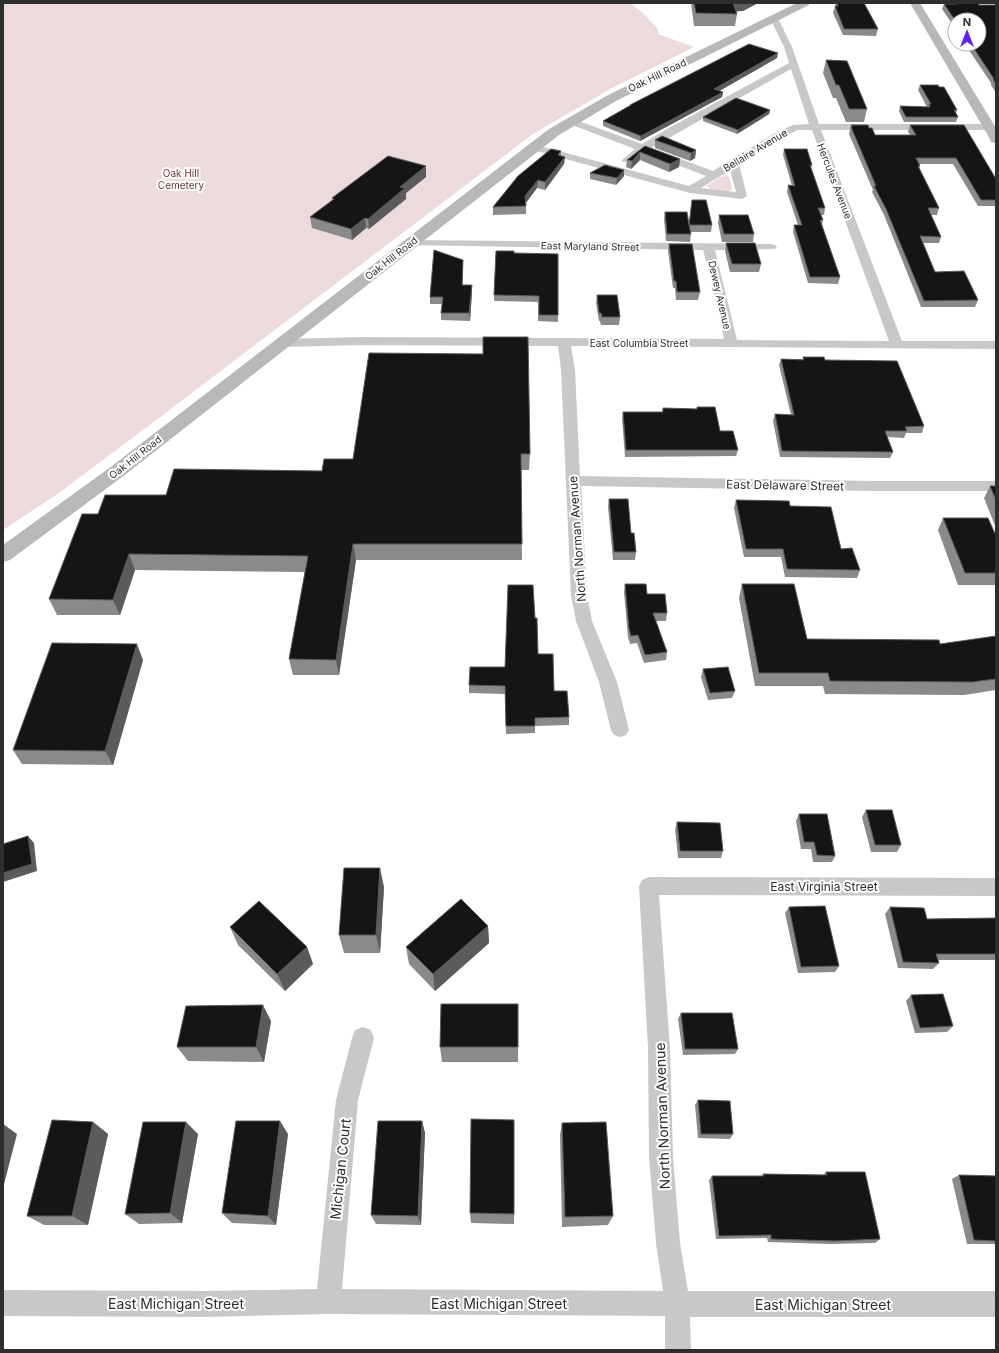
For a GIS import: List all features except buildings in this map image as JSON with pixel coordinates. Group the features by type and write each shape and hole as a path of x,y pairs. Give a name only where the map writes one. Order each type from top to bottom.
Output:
{"main road":[{"name":"Oak Hill Road","path":"3,554 44,526 119,470 533,147 570,121 612,98 805,3"},
{"path":"915,3 996,139"}],"street":[{"name":"Hercules Avenue","path":"774,18 788,47 815,126 897,344"},
{"path":"616,169 643,148 718,104 794,64"},
{"path":"570,121 714,175"},
{"name":"Bellaire Avenue","path":"690,190 792,128 815,126 989,127"},
{"path":"533,147 690,190 742,196 733,163"},
{"name":"East Maryland Street","path":"410,243 771,247"},
{"name":"Dewey Avenue","path":"708,247 717,279 731,343"},
{"name":"East Columbia Street","path":"282,343 564,342 996,345"},
{"name":"North Norman Avenue","path":"564,342 568,370 579,594 584,621 608,682 620,730"},
{"name":"East Delaware Street","path":"573,481 873,486 996,486"},
{"name":"North Norman Avenue","path":"653,886 649,886 659,1048 661,1157 668,1243 677,1304 678,1350"},
{"name":"East Virginia Street","path":"653,886 996,887"},
{"name":"Michigan Court","path":"328,1301 347,1100 363,1038"},
{"name":"East Michigan Street","path":"3,1303 205,1304 328,1301 677,1304 996,1304"}],"green space":[{"name":"Oak Hill Cemetery","path":"3,3 630,3 642,12 658,29 658,34 694,47 612,88 533,134 56,495 3,530"},
{"path":"720,177 729,177 732,190 719,191 706,186"}]}
